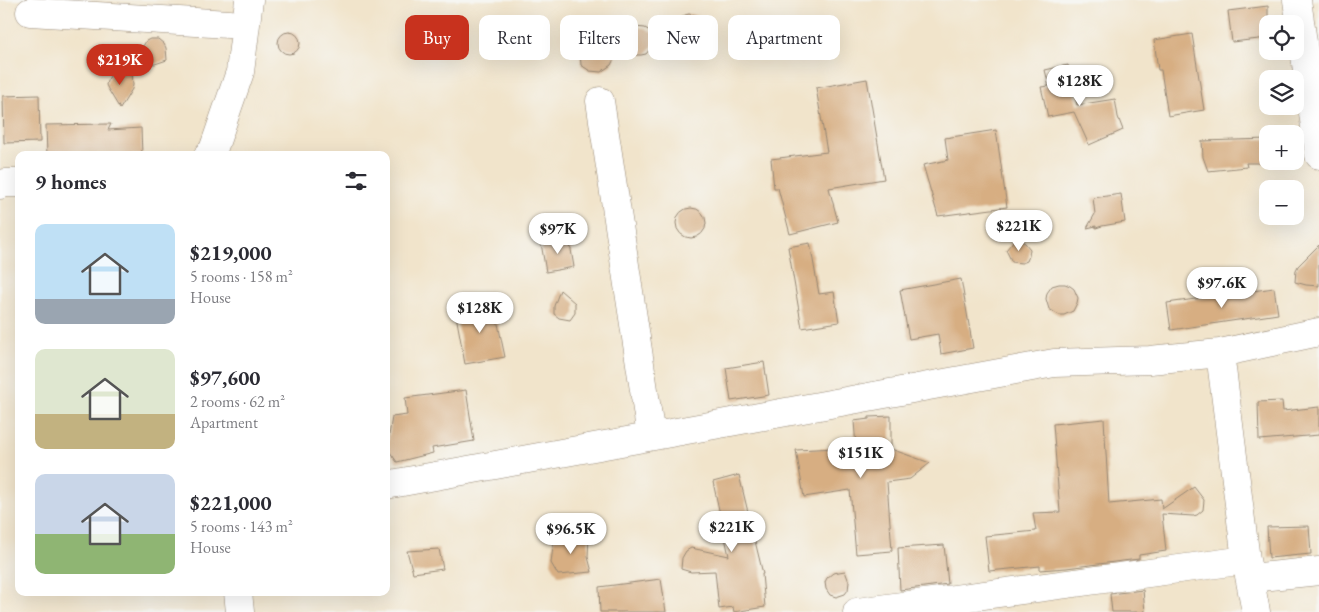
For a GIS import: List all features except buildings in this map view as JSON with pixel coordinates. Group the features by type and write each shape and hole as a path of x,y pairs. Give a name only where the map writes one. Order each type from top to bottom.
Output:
{"street":[{"path":"1297,0 1319,155"},
{"path":"30,12 247,13 240,72 213,151"},
{"path":"600,101 651,436"},
{"path":"0,185 15,183"},
{"path":"390,484 1054,364 1150,360 1220,353 1319,332"},
{"path":"1220,353 1248,569 1256,612"},
{"path":"857,612 1248,569 1319,571"},
{"path":"238,596 240,612"}]}
